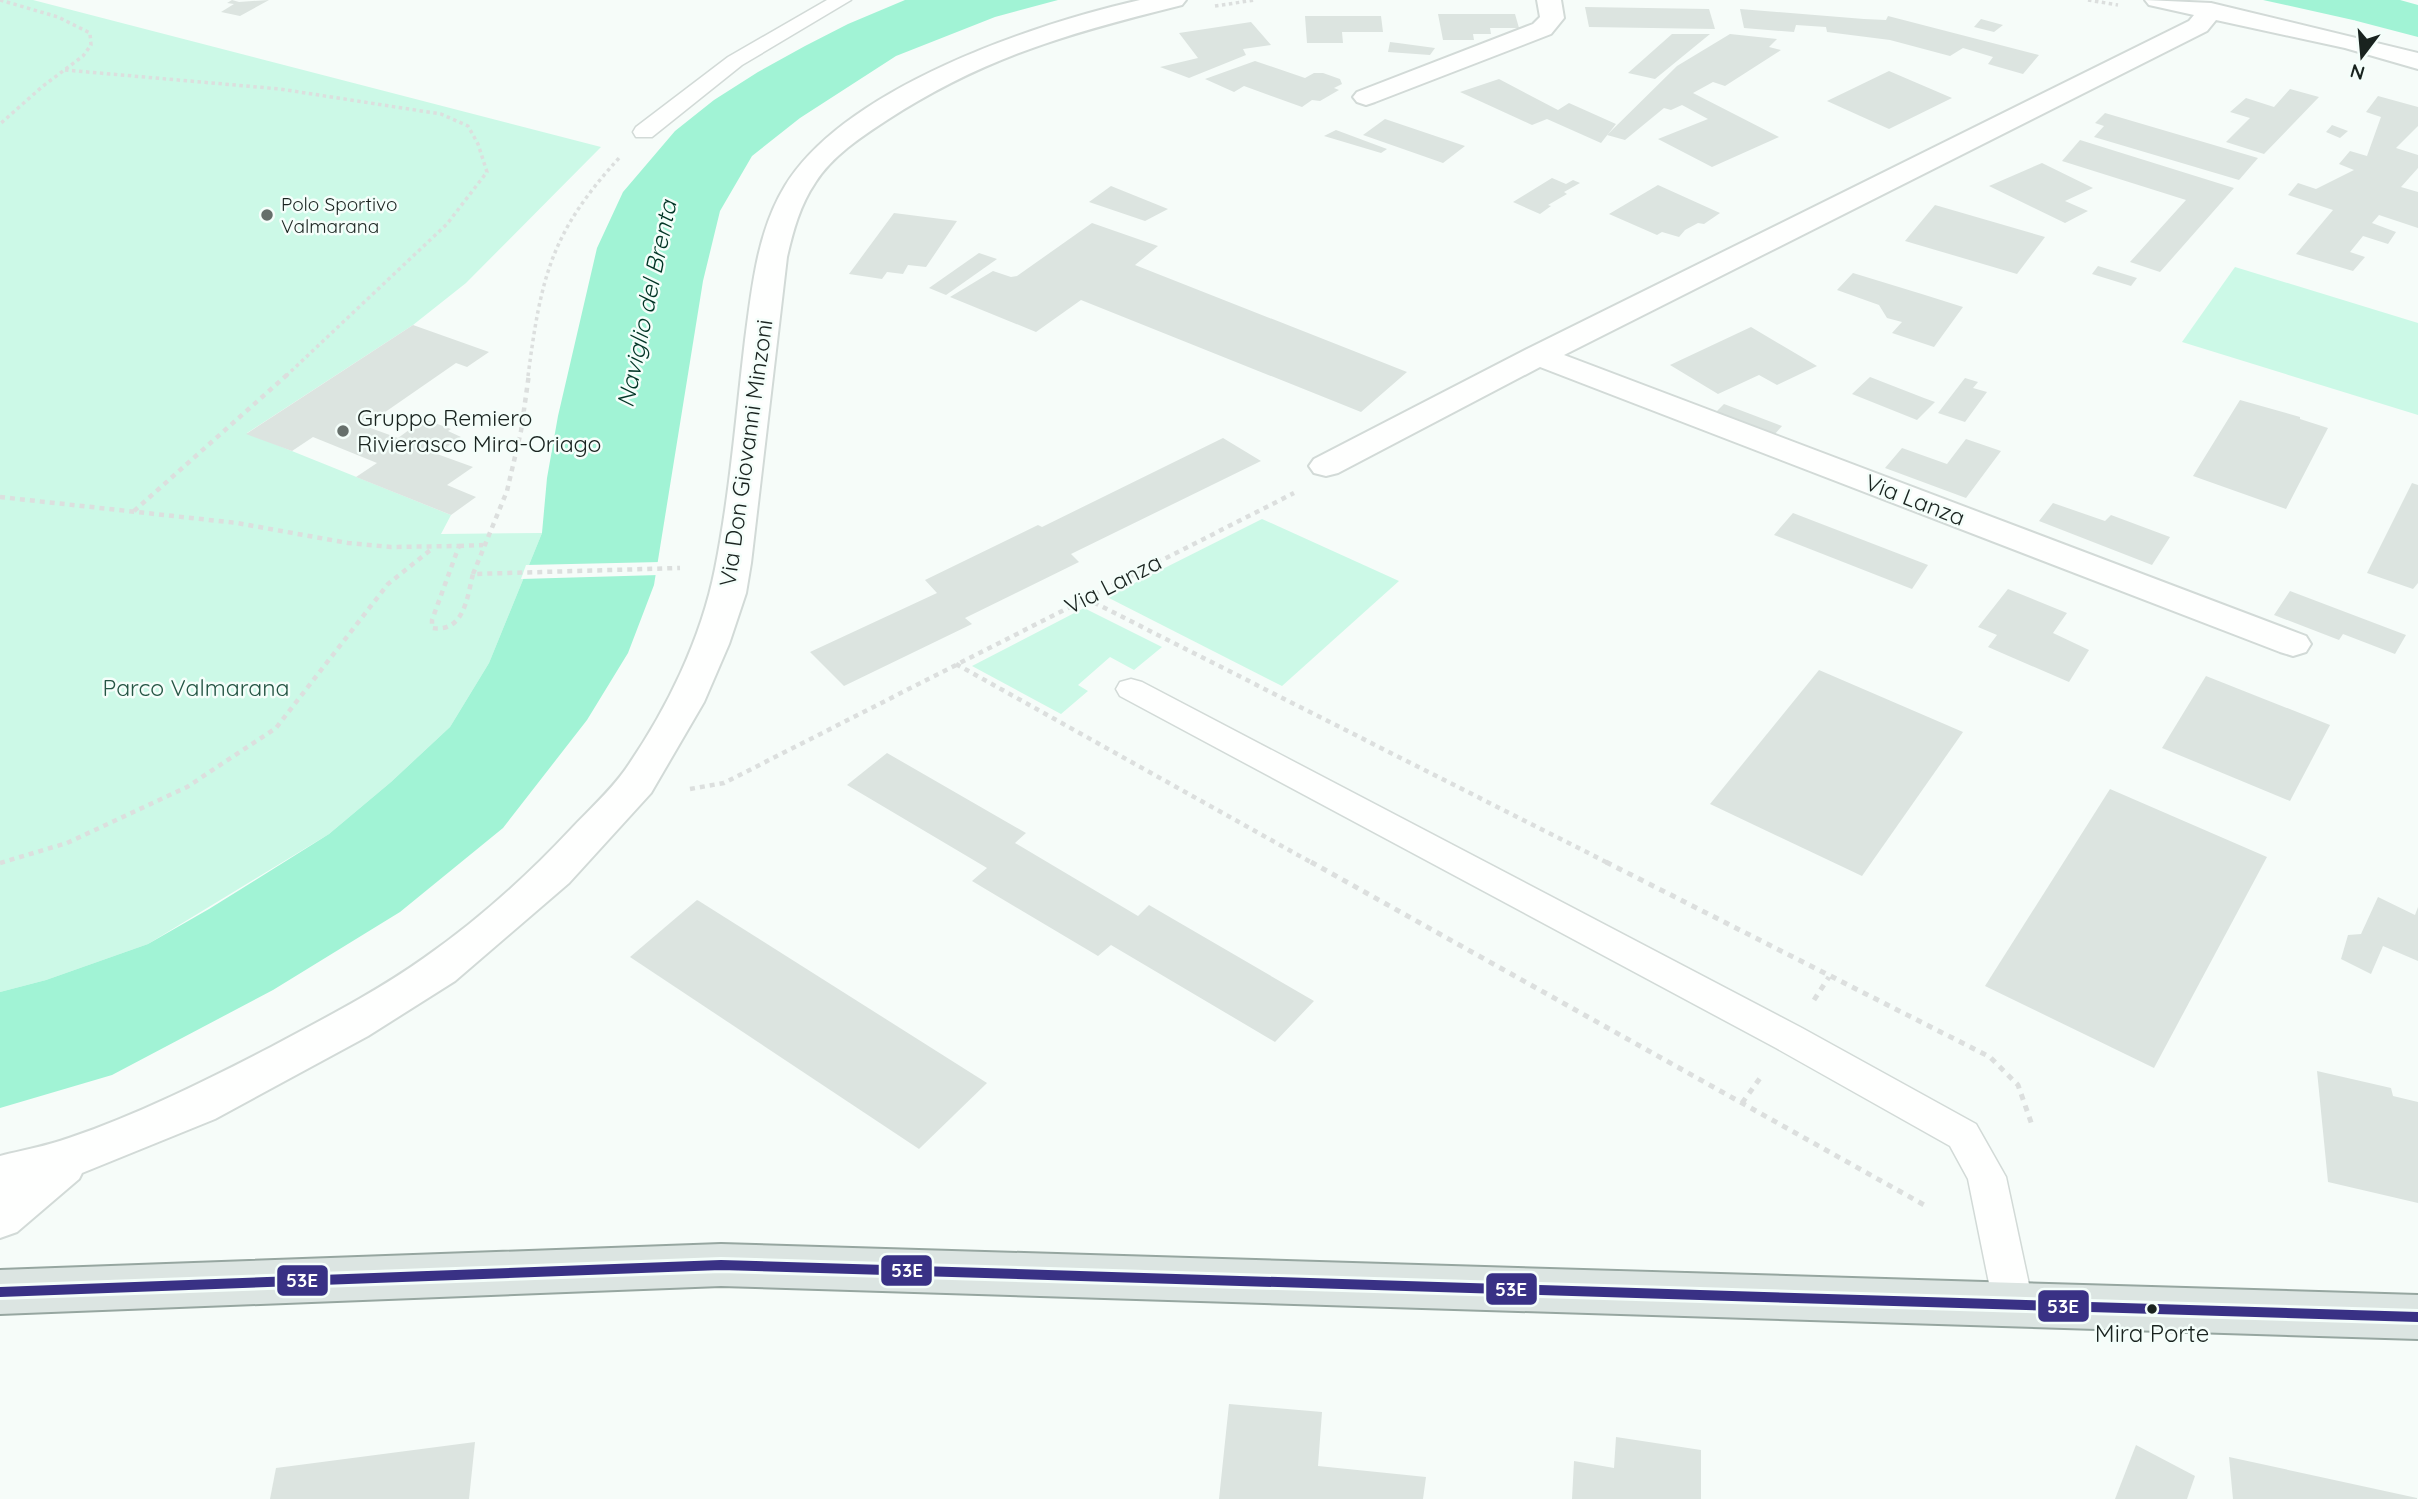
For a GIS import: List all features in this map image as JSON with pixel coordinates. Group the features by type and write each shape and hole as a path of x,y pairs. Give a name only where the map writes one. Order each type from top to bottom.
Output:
{"main road":[{"path":"0,1292 721,1265 2418,1317"}],"street":[{"name":"Via Don Giovanni Minzoni","path":"0,1176 73,1157 199,1106 353,1024 440,969 555,872 598,829 637,783 685,702 711,644 728,593 775,245 793,196 820,158 883,110 938,78 1008,45 1066,26 1174,0"},
{"path":"1366,97 1542,29 1552,18 1549,0"},
{"path":"2157,0 2350,41 2418,61"},
{"path":"1326,466 1538,356 2199,26 2211,10"},
{"name":"Via Lanza","path":"1538,356 2293,644"},
{"name":"Via Don Giovanni Minzoni","path":"0,1217 73,1157"}],"lane":[{"path":"644,132 735,61 841,0"},
{"path":"1131,689 1776,1032 1963,1135 1987,1177 2013,1303"}],"path":[{"path":"0,0 58,17 90,33 91,45 0,124"},
{"path":"1208,7 1255,0"},
{"path":"65,70 280,89 441,114 468,126 478,144 487,172 447,224 253,407 134,511"},
{"path":"459,546 432,620 432,628 441,631 458,624 483,545 500,512 511,478 543,281 564,231 595,183 644,132"},
{"name":"Via Lanza","path":"679,791 724,783 1310,485 1326,466"},
{"path":"0,497 286,530 348,542 434,547 483,545"},
{"path":"0,863 67,843 187,787 276,728 388,584 434,547"},
{"path":"473,574 680,568"},
{"path":"1085,598 1990,1057 2018,1085 2032,1125"},
{"path":"956,664 1926,1206"},
{"path":"1811,1004 1829,977"},
{"path":"1742,1103 1769,1065"}],"green space":[{"name":"Parco Valmarana","path":"0,0 33,0 601,147 466,283 413,325 247,433 451,515 441,534 542,533 489,663 450,727 391,782 329,834 148,944 46,980 0,992"},
{"path":"2235,267 2418,323 2418,415 2182,342"},
{"path":"1262,519 1399,581 1282,686 1107,597"},
{"path":"1084,608 1162,647 1134,670 1110,657 1078,685 1088,691 1061,714 972,666"}],"water":[{"name":"Naviglio del Brenta","path":"905,0 1058,0 995,17 896,56 800,118 752,156 720,211 703,281 654,585 628,653 587,720 503,828 400,912 273,990 112,1075 0,1108 0,992 46,980 148,944 209,909 329,834 391,782 450,727 489,663 542,533 547,478 558,416 597,248 623,192 675,131 714,100 805,46"},
{"path":"2263,0 2400,0 2418,5 2418,37 2353,20"}],"pier":[{"path":"661,562 659,575 521,579 526,565"}],"building":[{"path":"232,0 269,0 240,16 221,12 234,4 227,3"},
{"path":"1585,7 1709,9 1715,29 1589,27"},
{"path":"1740,9 1864,19 1886,20 1888,16 2039,55 2023,74 1988,64 1993,57 1963,48 1950,56 1890,40 1827,32 1826,27 1796,25 1794,32 1744,28"},
{"path":"1438,14 1515,14 1519,28 1490,28 1491,34 1473,34 1474,40 1443,40"},
{"path":"1305,16 1381,16 1383,32 1342,32 1343,43 1307,43"},
{"path":"1981,19 2003,25 1994,32 1974,27"},
{"path":"1251,22 1271,45 1243,49 1246,55 1189,78 1160,67 1198,58 1179,33"},
{"path":"1672,34 1710,34 1655,79 1628,73"},
{"path":"1730,34 1777,39 1769,47 1781,50 1725,86 1713,82 1693,93 1779,137 1712,167 1658,139 1708,119 1682,105 1671,110 1664,108 1625,140 1607,135 1677,66"},
{"path":"1390,42 1435,48 1430,55 1388,52"},
{"path":"1255,61 1305,78 1314,73 1323,73 1340,79 1342,84 1334,88 1339,90 1320,101 1312,100 1302,107 1244,86 1234,92 1205,79"},
{"path":"1889,71 1952,98 1889,129 1827,101"},
{"path":"1499,79 1558,110 1569,103 1616,124 1601,143 1547,119 1532,125 1460,92"},
{"path":"2290,89 2319,97 2264,154 2226,142 2250,118 2230,112 2246,98 2274,107"},
{"path":"2378,96 2418,107 2418,126 2396,148 2418,155 2418,168 2401,187 2418,192 2418,228 2379,215 2372,223 2396,232 2388,244 2363,236 2350,252 2365,257 2353,271 2296,254 2333,210 2288,195 2298,183 2316,189 2354,170 2339,164 2350,151 2367,156 2381,117 2366,112"},
{"path":"2105,113 2258,158 2239,180 2094,137 2104,126 2095,123"},
{"path":"1385,119 1465,146 1443,163 1363,135"},
{"path":"2332,125 2348,131 2340,138 2326,132"},
{"path":"1336,130 1387,149 1381,153 1324,136"},
{"path":"2080,140 2234,188 2160,272 2130,262 2186,200 2062,161"},
{"path":"2042,163 2093,188 2065,201 2088,211 2065,223 1989,186"},
{"path":"1552,178 1566,184 1573,180 1580,183 1564,192 1567,194 1548,205 1551,206 1540,214 1513,202"},
{"path":"1658,185 1720,213 1704,224 1698,223 1685,230 1679,237 1662,232 1657,235 1609,214"},
{"path":"1111,186 1168,209 1145,221 1089,202"},
{"path":"1935,205 2045,237 2017,274 1905,241"},
{"path":"894,213 957,221 926,267 908,265 903,274 887,272 882,279 849,274"},
{"path":"1092,223 1158,246 1135,265 1407,372 1361,412 1081,300 1036,332 950,297 993,271 1011,277 1017,276"},
{"path":"979,253 997,259 946,295 929,288"},
{"path":"2098,266 2137,278 2131,286 2092,274"},
{"path":"1853,273 1963,307 1934,347 1892,333 1902,322 1887,318 1879,305 1837,290"},
{"name":"Gruppo Remiero Rivierasco Mira-Oriago","path":"413,325 489,352 467,367 456,363 365,426 398,438 424,419 451,429 448,431 461,437 437,454 473,467 447,485 476,497 451,515 356,477 377,463 313,437 292,451 246,434"},
{"path":"1751,327 1817,366 1777,385 1759,375 1718,394 1670,365"},
{"path":"1870,377 1935,402 1917,420 1852,394"},
{"path":"1965,378 1978,382 1973,388 1987,392 1965,422 1938,413"},
{"path":"2240,400 2328,428 2286,509 2193,476"},
{"path":"1724,404 1782,426 1774,435 1715,413"},
{"path":"1223,438 1261,461 1071,554 1079,562 965,618 972,624 844,686 810,652 937,593 925,580 1038,525 1042,527"},
{"path":"1966,439 2001,451 1966,498 1885,468 1902,448 1947,464"},
{"path":"2412,483 2418,485 2418,583 2413,589 2367,573"},
{"path":"2053,503 2105,521 2111,515 2170,537 2152,565 2039,521"},
{"path":"1793,513 1928,565 1912,589 1774,535"},
{"path":"2008,589 2067,613 2053,633 2089,650 2069,682 1988,647 1997,635 1978,627"},
{"path":"2290,591 2406,635 2395,654 2343,634 2339,640 2274,615"},
{"path":"1819,670 1963,732 1862,876 1710,804"},
{"path":"2206,676 2330,725 2290,801 2162,748"},
{"path":"887,753 1026,833 1015,843 1138,916 1149,905 1314,1001 1275,1042 1111,945 1098,956 972,881 987,868 847,785"},
{"path":"2110,789 2267,857 2154,1068 1985,986"},
{"path":"2378,897 2415,915 2418,907 2418,961 2383,946 2371,974 2341,959 2348,935 2361,934"},
{"path":"697,900 987,1083 919,1149 630,957"},
{"path":"2317,1071 2391,1088 2393,1096 2418,1102 2418,1203 2328,1182"},
{"path":"1229,1404 1322,1412 1318,1466 1426,1477 1423,1499 1219,1499"},
{"path":"1616,1437 1701,1450 1701,1499 1572,1499 1574,1461 1614,1468"},
{"path":"475,1442 469,1499 270,1499 276,1468"},
{"path":"2136,1445 2195,1476 2187,1499 2115,1499"},
{"path":"2229,1457 2417,1498 2417,1499 2233,1499"}],"transit line":[{"name":"53E","path":"0,1292 721,1265 2418,1317"}],"place":[{"name":"Polo Sportivo Valmarana","path":"267,215"},
{"name":"Gruppo Remiero Rivierasco Mira-Oriago","path":"343,431"},
{"name":"Mira Porte","path":"2152,1309"}]}
